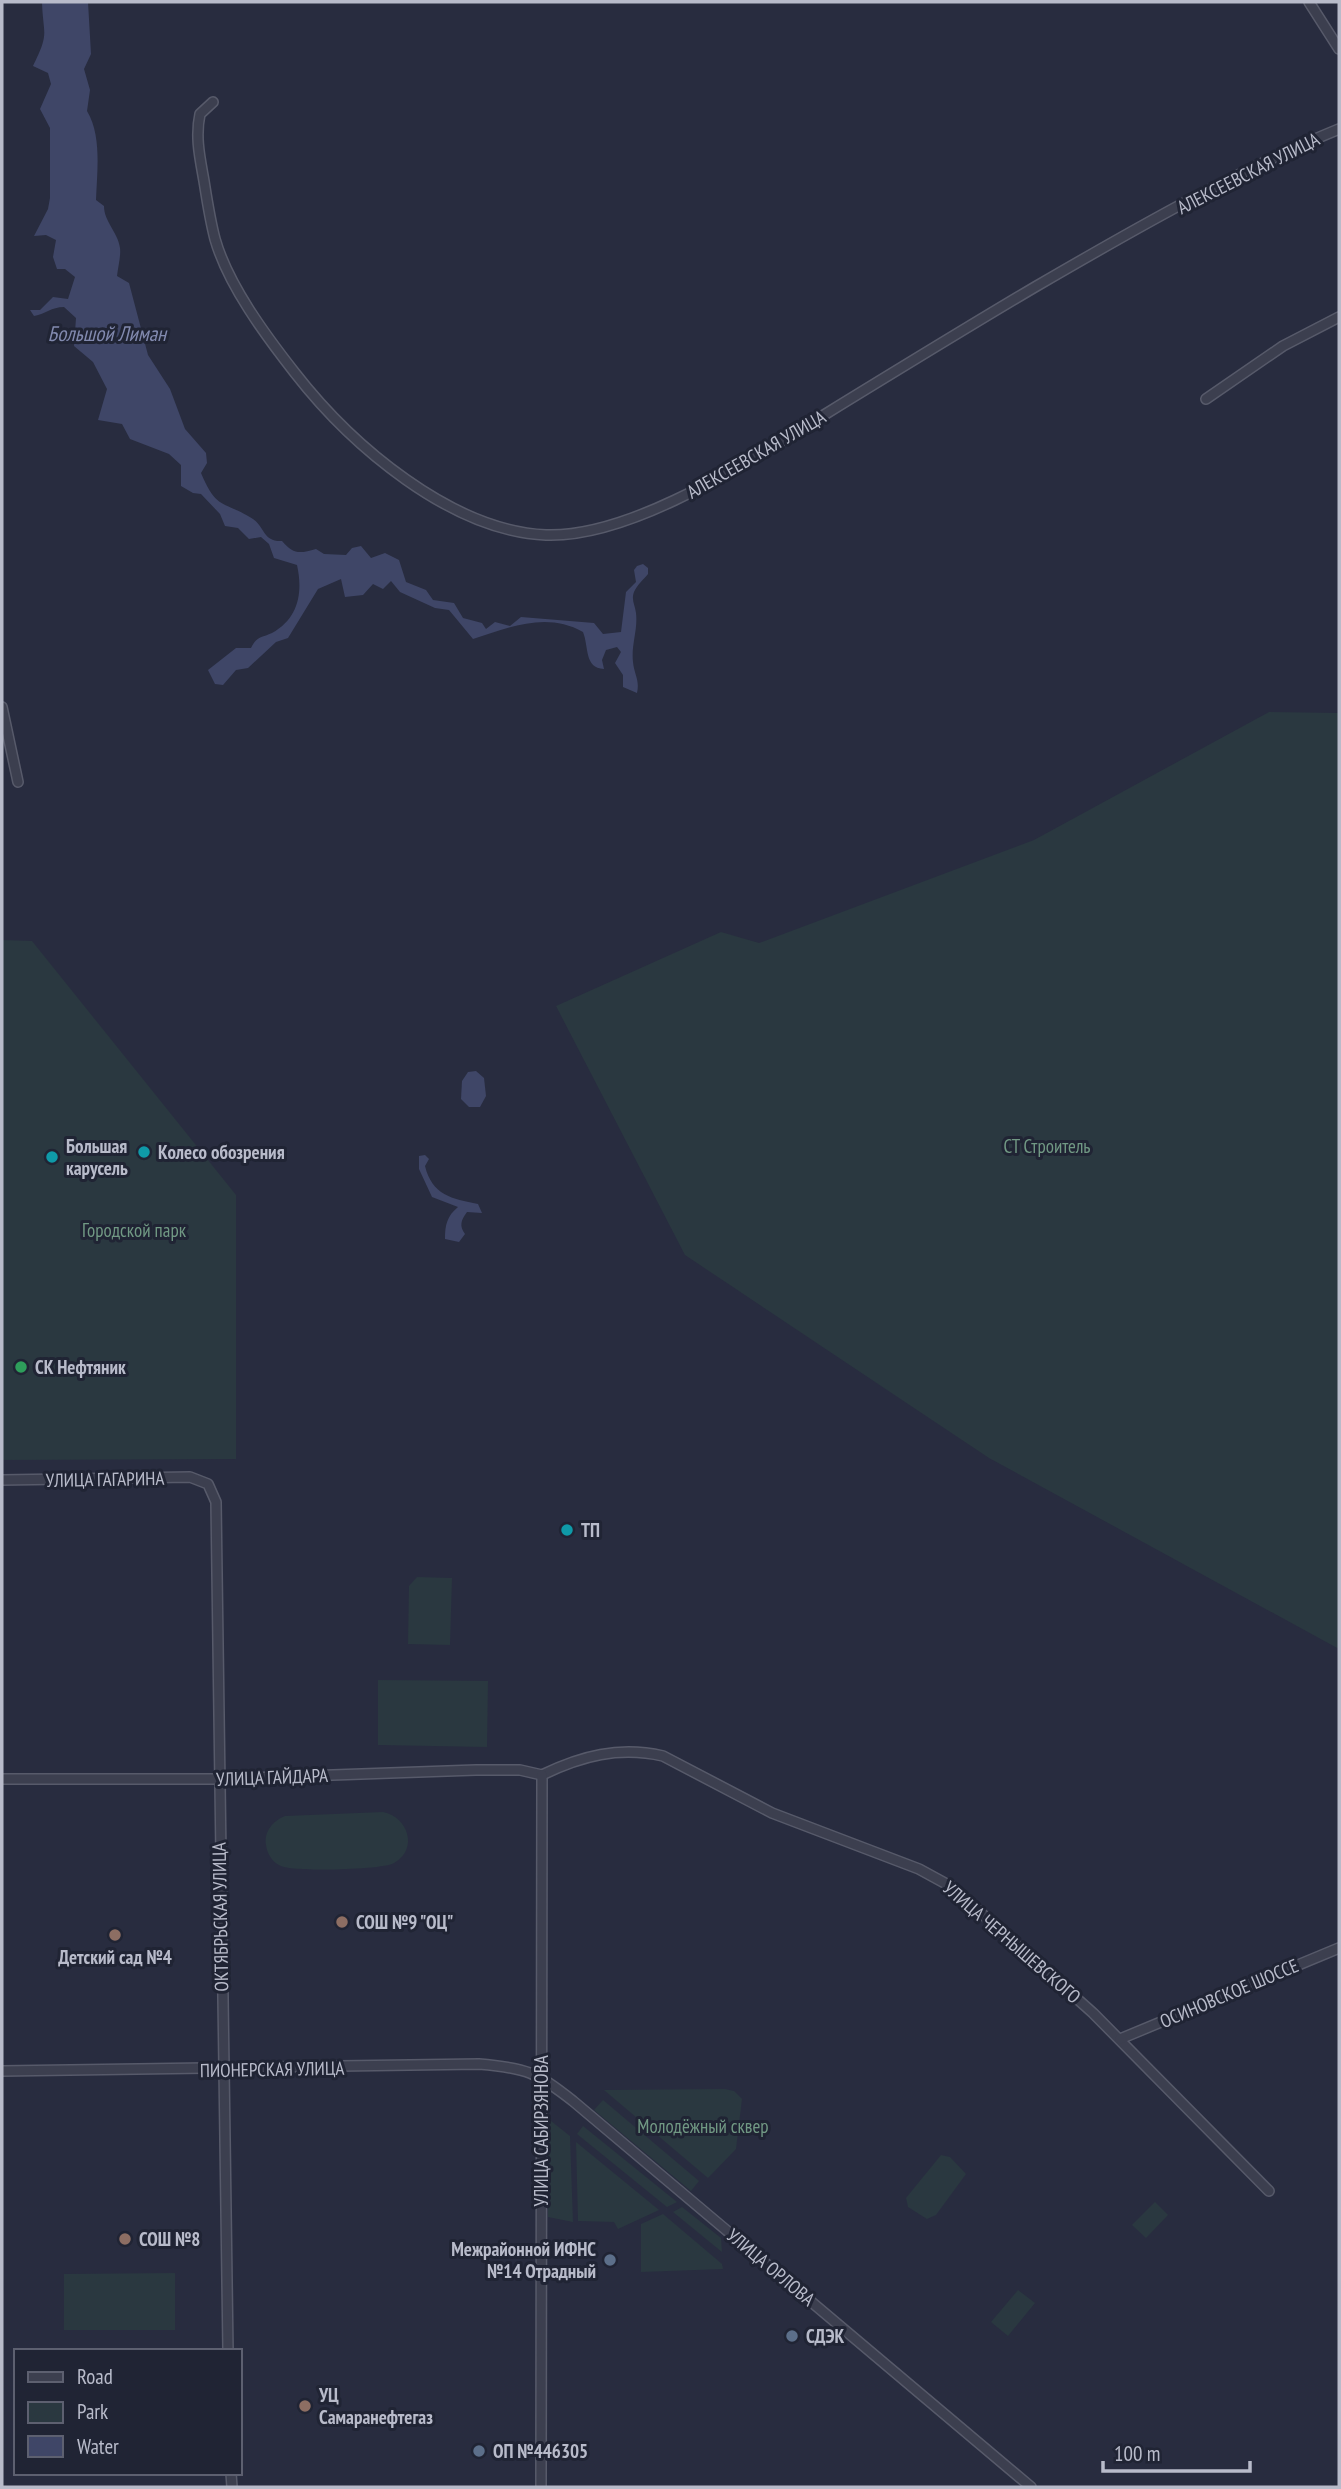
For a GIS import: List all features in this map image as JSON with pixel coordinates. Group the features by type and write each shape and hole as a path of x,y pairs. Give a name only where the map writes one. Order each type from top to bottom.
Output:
{"street":[{"path":"1309,2 1339,49"},
{"name":"АЛЕКСЕЕВСКАЯ УЛИЦА","path":"213,102 200,114 197,142 215,239 230,275 277,350 322,405 392,469 462,511 485,521 528,533 549,535 569,534 617,521 714,481 1048,280 1217,186 1294,147 1339,129"},
{"path":"1206,399 1283,346 1339,317"},
{"path":"2,707 18,782"},
{"name":"УЛИЦА ГАГАРИНА","path":"2,1480 190,1477 208,1484"},
{"name":"ОКТЯБРЬСКАЯ УЛИЦА","path":"208,1484 216,1502 228,2349"},
{"name":"УЛИЦА ЧЕРНЫШЕВСКОГО","path":"541,1775 571,1760 606,1752 645,1752 663,1756 772,1813 935,1876 1006,1934 1120,2039 1269,2191"},
{"name":"УЛИЦА ГАЙДАРА","path":"2,1779 218,1779 476,1770 520,1770 541,1775"},
{"name":"УЛИЦА САБИРЗЯНОВА","path":"541,1775 541,2487"},
{"name":"ОСИНОВСКОЕ ШОССЕ","path":"1120,2039 1339,1948"},
{"name":"ПИОНЕРСКАЯ УЛИЦА","path":"2,2071 479,2064 527,2070 541,2076"},
{"name":"УЛИЦА ОРЛОВА","path":"541,2076 1031,2487"}],"green space":[{"name":"СТ Строитель","path":"1269,712 1339,713 1339,1649 989,1458 685,1255 556,1006 721,932 759,943 1034,840"},
{"name":"Городской парк","path":"2,940 32,941 236,1195 236,1459 2,1460"},
{"path":"417,1577 452,1578 450,1645 408,1644 409,1586"},
{"path":"378,1680 488,1681 487,1747 378,1745"},
{"path":"383,1812 399,1820 407,1834 406,1850 394,1863 357,1869 289,1868 275,1863 268,1852 268,1831 285,1816"},
{"name":"Молодёжный сквер","path":"604,2090 734,2091 742,2099 736,2149 708,2178"},
{"path":"603,2100 699,2181 691,2191 594,2110"},
{"path":"551,2121 570,2136 573,2222 548,2217 547,2126"},
{"path":"583,2126 677,2202 667,2207 577,2134"},
{"path":"576,2142 659,2210 618,2229 614,2222 578,2221"},
{"path":"941,2155 950,2157 966,2174 936,2215 927,2219 908,2207 906,2198"},
{"path":"1155,2202 1168,2215 1146,2238 1132,2225"},
{"path":"682,2207 721,2238 722,2252 673,2212"},
{"path":"663,2214 722,2264 723,2269 641,2272 641,2224"},
{"path":"175,2273 175,2330 64,2330 64,2274"},
{"path":"1018,2290 1035,2303 1008,2336 991,2322"}],"water":[{"name":"Большой Лиман","path":"42,2 88,2 91,54 84,69 90,90 87,111 97,143 96,200 104,206 106,217 119,242 117,276 129,283 148,355 170,389 185,429 206,453 207,463 201,473 212,494 222,503 253,519 268,537 282,541 293,551 316,549 324,554 346,555 352,548 361,546 371,558 385,553 399,560 406,582 426,590 433,600 454,603 463,618 482,623 486,629 495,622 510,626 521,617 594,623 603,634 621,632 626,592 636,582 634,570 643,564 648,568 648,574 637,587 633,598 636,619 633,656 637,693 623,687 623,675 615,663 621,652 617,647 606,650 602,660 604,669 598,668 590,661 583,632 569,626 541,622 500,630 473,639 449,610 435,608 400,592 391,581 383,589 373,584 363,595 345,597 341,579 318,589 288,638 276,642 248,668 236,670 223,685 215,684 208,670 236,648 251,648 257,639 272,633 288,620 299,594 297,565 274,558 269,544 261,537 249,539 238,528 225,526 220,514 201,494 181,486 181,465 169,454 130,439 122,424 98,420 107,389 93,362 74,346 76,318 64,307 34,316 30,310 40,310 53,297 68,299 75,277 65,269 57,269 53,257 56,240 46,235 34,236 48,209 50,198 50,128 40,109 51,84 48,73 33,66 44,40"},
{"path":"476,1071 484,1078 486,1096 480,1107 469,1107 461,1099 462,1081 468,1072"},
{"path":"425,1155 429,1159 425,1166 428,1176 438,1189 460,1200 478,1204 482,1213 467,1212 462,1223 465,1234 459,1242 445,1239 447,1221 458,1207 432,1197 419,1169 419,1156"}],"place":[{"name":"Колесо обозрения","path":"144,1152"},
{"name":"Большая карусель","path":"52,1157"},
{"name":"СК Нефтяник","path":"21,1367"},
{"name":"ТП","path":"567,1530"},
{"name":"СОШ №9 \"ОЦ\"","path":"342,1922"},
{"name":"Детский сад №4","path":"115,1935"},
{"name":"СОШ №8","path":"125,2239"},
{"name":"Межрайонной ИФНС №14 Отрадный","path":"610,2260"},
{"name":"СДЭК","path":"792,2336"},
{"name":"УЦ Самаранефтегаз","path":"305,2406"},
{"name":"ОП №446305","path":"479,2451"}]}
